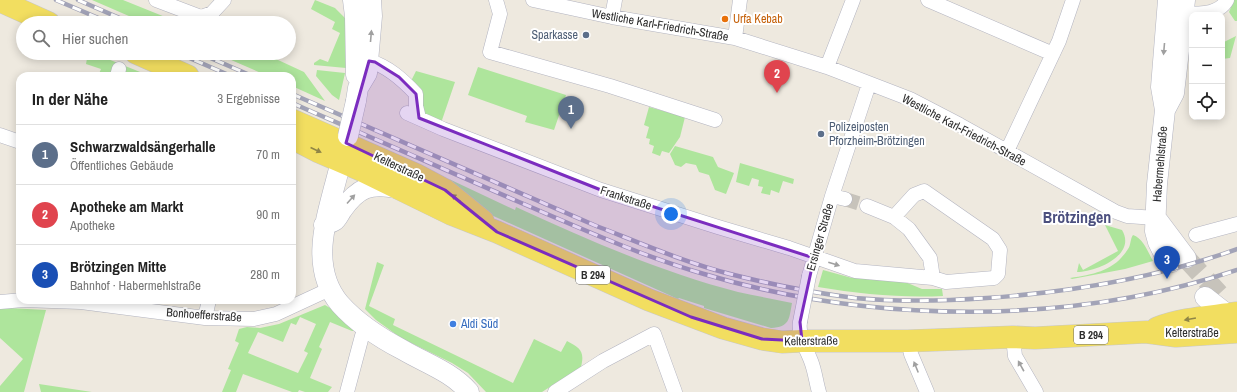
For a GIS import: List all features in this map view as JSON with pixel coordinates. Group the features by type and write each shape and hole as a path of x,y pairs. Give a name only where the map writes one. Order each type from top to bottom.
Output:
{"main road":[{"path":"353,0 355,16 355,71 357,94"},
{"path":"371,0 372,16 367,73 357,94 345,147 324,225 322,264 330,289 340,304 367,328 395,346 456,379 469,392"},
{"path":"0,1 33,16"},
{"name":"Habermehlstraße","path":"1176,6 1161,87 1165,110 1157,184 1156,231 1158,242 1163,252 1179,260"},
{"path":"152,60 179,72"},
{"name":"Kelterstraße","path":"296,122 345,147 415,174 445,190 497,232"},
{"name":"Kelterstraße","path":"296,140 312,148 345,147 396,188 451,214 497,232 649,300 703,321 762,339 782,342 801,331 908,341 1013,337 1035,338 1146,332 1176,336 1235,321"},
{"path":"324,225 335,222 348,202 359,191 376,186 396,188"},
{"path":"1212,296 1235,321"}],"street":[{"path":"156,0 198,16"},
{"path":"204,16 212,13 224,0"},
{"path":"496,0 500,14 490,52 610,86 715,120"},
{"name":"Westliche Karl-Friedrich-Straße","path":"533,0 612,17 735,38 826,67 910,99 1116,212 1127,216 1156,218"},
{"path":"612,17 615,0"},
{"path":"735,38 740,0"},
{"path":"826,67 853,0"},
{"path":"928,0 1053,54"},
{"path":"1007,151 1064,29 1073,0"},
{"path":"1176,6 1206,13 1219,9 1227,0"},
{"name":"Frankstraße","path":"369,61 375,62 399,77 416,94 417,100 413,116 450,132 601,190 789,248 814,258 855,271 933,278 946,282 994,278 998,274 1000,250 993,238 924,191 914,195 894,217"},
{"name":"Ersinger Straße","path":"801,331 809,276 814,258 838,198 869,84"},
{"path":"0,135 16,141"},
{"path":"867,206 894,217 909,229 930,258 933,278"},
{"path":"1196,235 1237,224"},
{"name":"Bonhoefferstraße","path":"96,304 205,318 254,319 276,314 330,289"},
{"name":"Bonhoefferstraße","path":"0,302 16,301"},
{"path":"205,318 208,304"},
{"path":"347,392 362,336 367,328"},
{"path":"801,331 812,362 819,392"},
{"path":"555,392 603,361 654,334 675,392"},
{"path":"1013,337 1015,356 1036,392"},
{"path":"908,341 911,354 926,392"}],"highlighted area":[{"path":"369,61 375,62 399,77 416,94 419,118 601,190 814,258 800,322 802,341 762,339 691,317 497,232 445,190 346,143"}],"green space":[{"path":"92,0 123,0 163,16 129,16"},
{"path":"315,0 335,8 346,19 346,68 314,65 314,63 320,59 328,62 340,33 332,29 335,22 311,9"},
{"path":"1234,0 1237,0 1237,21 1235,21 1229,12"},
{"path":"1236,36 1230,58 1225,59 1225,42"},
{"path":"87,60 110,60 140,72 100,72 101,69 86,64"},
{"path":"231,60 278,60 304,72 325,101 296,88 296,72 259,72"},
{"path":"478,67 566,95 554,130 525,122 527,116 468,95"},
{"path":"317,70 345,73 339,100 332,95 316,76"},
{"path":"416,71 455,82 441,123 424,114 422,90 411,81"},
{"path":"649,107 685,117 680,137 669,153 662,151 660,156 652,153 654,146 649,144 650,139 646,138 649,127 644,125"},
{"path":"675,146 713,157 718,167 734,173 726,194 715,190 709,175 699,172 696,165 686,163 681,167 675,165 670,154"},
{"path":"740,163 794,179 793,184 783,181 779,193 771,190 770,195 761,193 763,187 758,186 759,180 752,178 749,186 736,182"},
{"path":"449,179 515,210 516,207 653,265 738,292 792,303 788,321 782,326 771,328 704,308 704,306 679,298 678,299 489,214"},
{"path":"1105,225 1122,230 1125,239 1124,247 1119,254 1104,265 1094,269 1077,272 1079,263 1083,270 1118,251"},
{"path":"1133,235 1140,239 1153,261 1125,269 1072,279 1070,278 1096,273 1110,267 1123,256 1130,246"},
{"path":"377,262 384,265 369,306 395,319 393,325 513,383 534,339 561,352 567,341 571,343 578,348 582,354 581,367 542,392 486,392 468,373 452,363 401,338 376,320 365,309"},
{"path":"823,270 852,278 893,277 922,289 942,289 943,296 880,295 818,287"},
{"path":"325,305 355,331 330,322 319,347 322,349 310,378 332,387 328,392 305,392 299,390 298,392 292,392 243,374 236,392 222,392 231,370 228,369 239,343 235,341 239,329 247,327 260,328 279,324","holes":["300,317 316,324 304,351 308,353 298,373 248,353 258,332 283,342 291,323 296,325"]},
{"path":"0,309 46,310 24,392 0,392 0,386 23,359 0,338"},
{"path":"39,384 92,392 41,392"}],"tunnel":[{"path":"845,199 867,206"},
{"path":"1186,258 1219,294"}],"railway":[{"path":"56,0 94,16"},
{"path":"78,0 115,16"},
{"path":"194,60 222,72"},
{"path":"215,60 243,72"},
{"path":"296,96 594,225 663,252 698,265 734,275 824,294 855,298 921,301 987,298 1051,292 1082,288 1145,276 1237,249"},
{"path":"296,105 565,222 657,259 704,274 768,290 835,302 903,309 971,312 1040,309 1107,301 1173,288 1237,270"}],"place":[{"name":"Urfa Kebab","path":"725,19"},
{"name":"Sparkasse","path":"586,35"},
{"name":"Apotheke am Markt","path":"777,93"},
{"name":"Schwarzwaldsängerhalle","path":"571,129"},
{"name":"Polizeiposten Pforzheim-Brötzingen","path":"821,134"},
{"name":"Brötzingen Mitte","path":"1167,279"},
{"name":"Aldi Süd","path":"453,324"}],"district":[{"name":"Brötzingen","path":"1077,217"}]}
